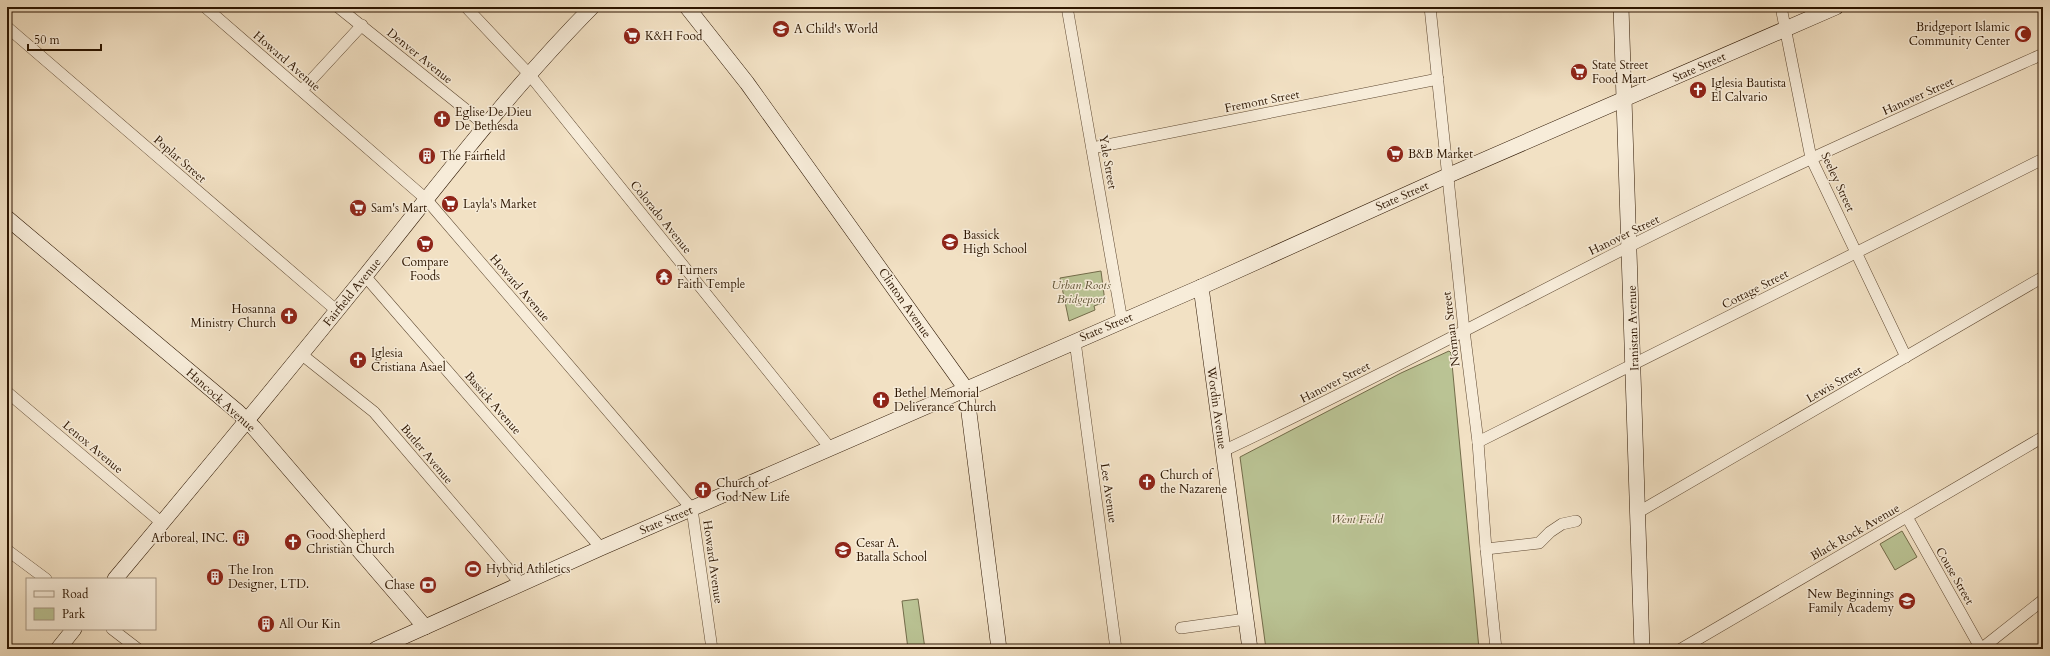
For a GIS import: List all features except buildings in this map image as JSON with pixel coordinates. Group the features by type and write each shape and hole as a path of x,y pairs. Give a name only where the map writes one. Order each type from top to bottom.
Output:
{"main road":[{"name":"Fairfield Avenue","path":"116,578 365,276 485,126 529,74 592,7"},
{"name":"Clinton Avenue","path":"687,7 747,83 966,389 999,649"},
{"name":"Iranistan Avenue","path":"1621,7 1626,99 1642,649"},
{"name":"State Street","path":"376,649 601,548 1201,287 1447,176 1836,7"},
{"name":"Hancock Avenue","path":"7,218 246,420 425,627"},
{"name":"Wordin Avenue","path":"1201,287 1250,649"},
{"path":"58,649 73,630"}],"street":[{"name":"Howard Avenue","path":"205,7 426,199 692,509 712,649"},
{"name":"Denver Avenue","path":"338,7 485,126"},
{"name":"Colorado Avenue","path":"466,7 529,74 830,448"},
{"name":"Yale Street","path":"1067,7 1122,321"},
{"name":"Norman Street","path":"1430,7 1447,176 1478,442 1486,549 1496,649"},
{"name":"Seeley Street","path":"1781,7 1784,29 1811,158 1906,357"},
{"path":"302,90 362,25"},
{"name":"Poplar Street","path":"7,27 336,310"},
{"name":"Hanover Street","path":"1223,451 1292,419 1630,246 1811,158 2043,54"},
{"name":"Fremont Street","path":"1092,148 1438,79"},
{"name":"Cottage Street","path":"1478,442 2043,159"},
{"name":"Bassick Avenue","path":"365,276 601,548"},
{"name":"Lewis Street","path":"1637,513 2043,277"},
{"name":"Lee Avenue","path":"1075,341 1116,649"},
{"name":"Butler Avenue","path":"301,354 374,412 521,584"},
{"name":"Lenox Avenue","path":"7,392 162,523"},
{"name":"Black Rock Avenue","path":"1680,649 2043,437"},
{"name":"Couse Street","path":"1907,517 1981,649"},
{"path":"1486,549 1539,543 1550,532 1562,524 1576,521"},
{"path":"7,550 45,578"},
{"path":"1981,649 2043,600"},
{"path":"1181,628 1246,619"},
{"path":"113,630 138,649"}],"green space":[{"name":"Urban Roots Bridgeport","path":"1101,271 1105,302 1094,306 1095,310 1069,321 1060,278"},
{"name":"Went Field","path":"1449,351 1451,353 1479,649 1266,649 1240,457 1401,373"},
{"path":"1902,531 1917,557 1895,570 1880,544"},
{"path":"918,599 925,649 908,649 902,601"}],"place":[{"name":"A Child's World","path":"781,29"},
{"name":"Bridgeport Islamic Community Center","path":"2023,34"},
{"name":"K&H Food","path":"632,36"},
{"name":"State Street Food Mart","path":"1579,72"},
{"name":"Iglesia Bautista El Calvario","path":"1698,90"},
{"name":"Eglise De Dieu De Bethesda","path":"442,119"},
{"name":"B&B Market","path":"1395,154"},
{"name":"The Fairfield","path":"427,156"},
{"name":"Layla's Market","path":"450,204"},
{"name":"Sam's Mart","path":"358,208"},
{"name":"Bassick High School","path":"950,242"},
{"name":"Compare Foods","path":"425,244"},
{"name":"Turners Faith Temple","path":"664,277"},
{"name":"Hosanna Ministry Church","path":"289,316"},
{"name":"Iglesia Cristiana Asael","path":"358,360"},
{"name":"Bethel Memorial Deliverance Church","path":"881,400"},
{"name":"Church of the Nazarene","path":"1147,482"},
{"name":"Church of God New Life","path":"703,490"},
{"name":"Arboreal, INC.","path":"241,538"},
{"name":"Good Shepherd Christian Church","path":"293,542"},
{"name":"Cesar A. Batalla School","path":"843,550"},
{"name":"Hybrid Athletics","path":"473,569"},
{"name":"The Iron Designer, LTD.","path":"215,577"},
{"name":"Chase","path":"428,585"},
{"name":"New Beginnings Family Academy","path":"1907,601"},
{"name":"All Our Kin","path":"266,624"}]}
